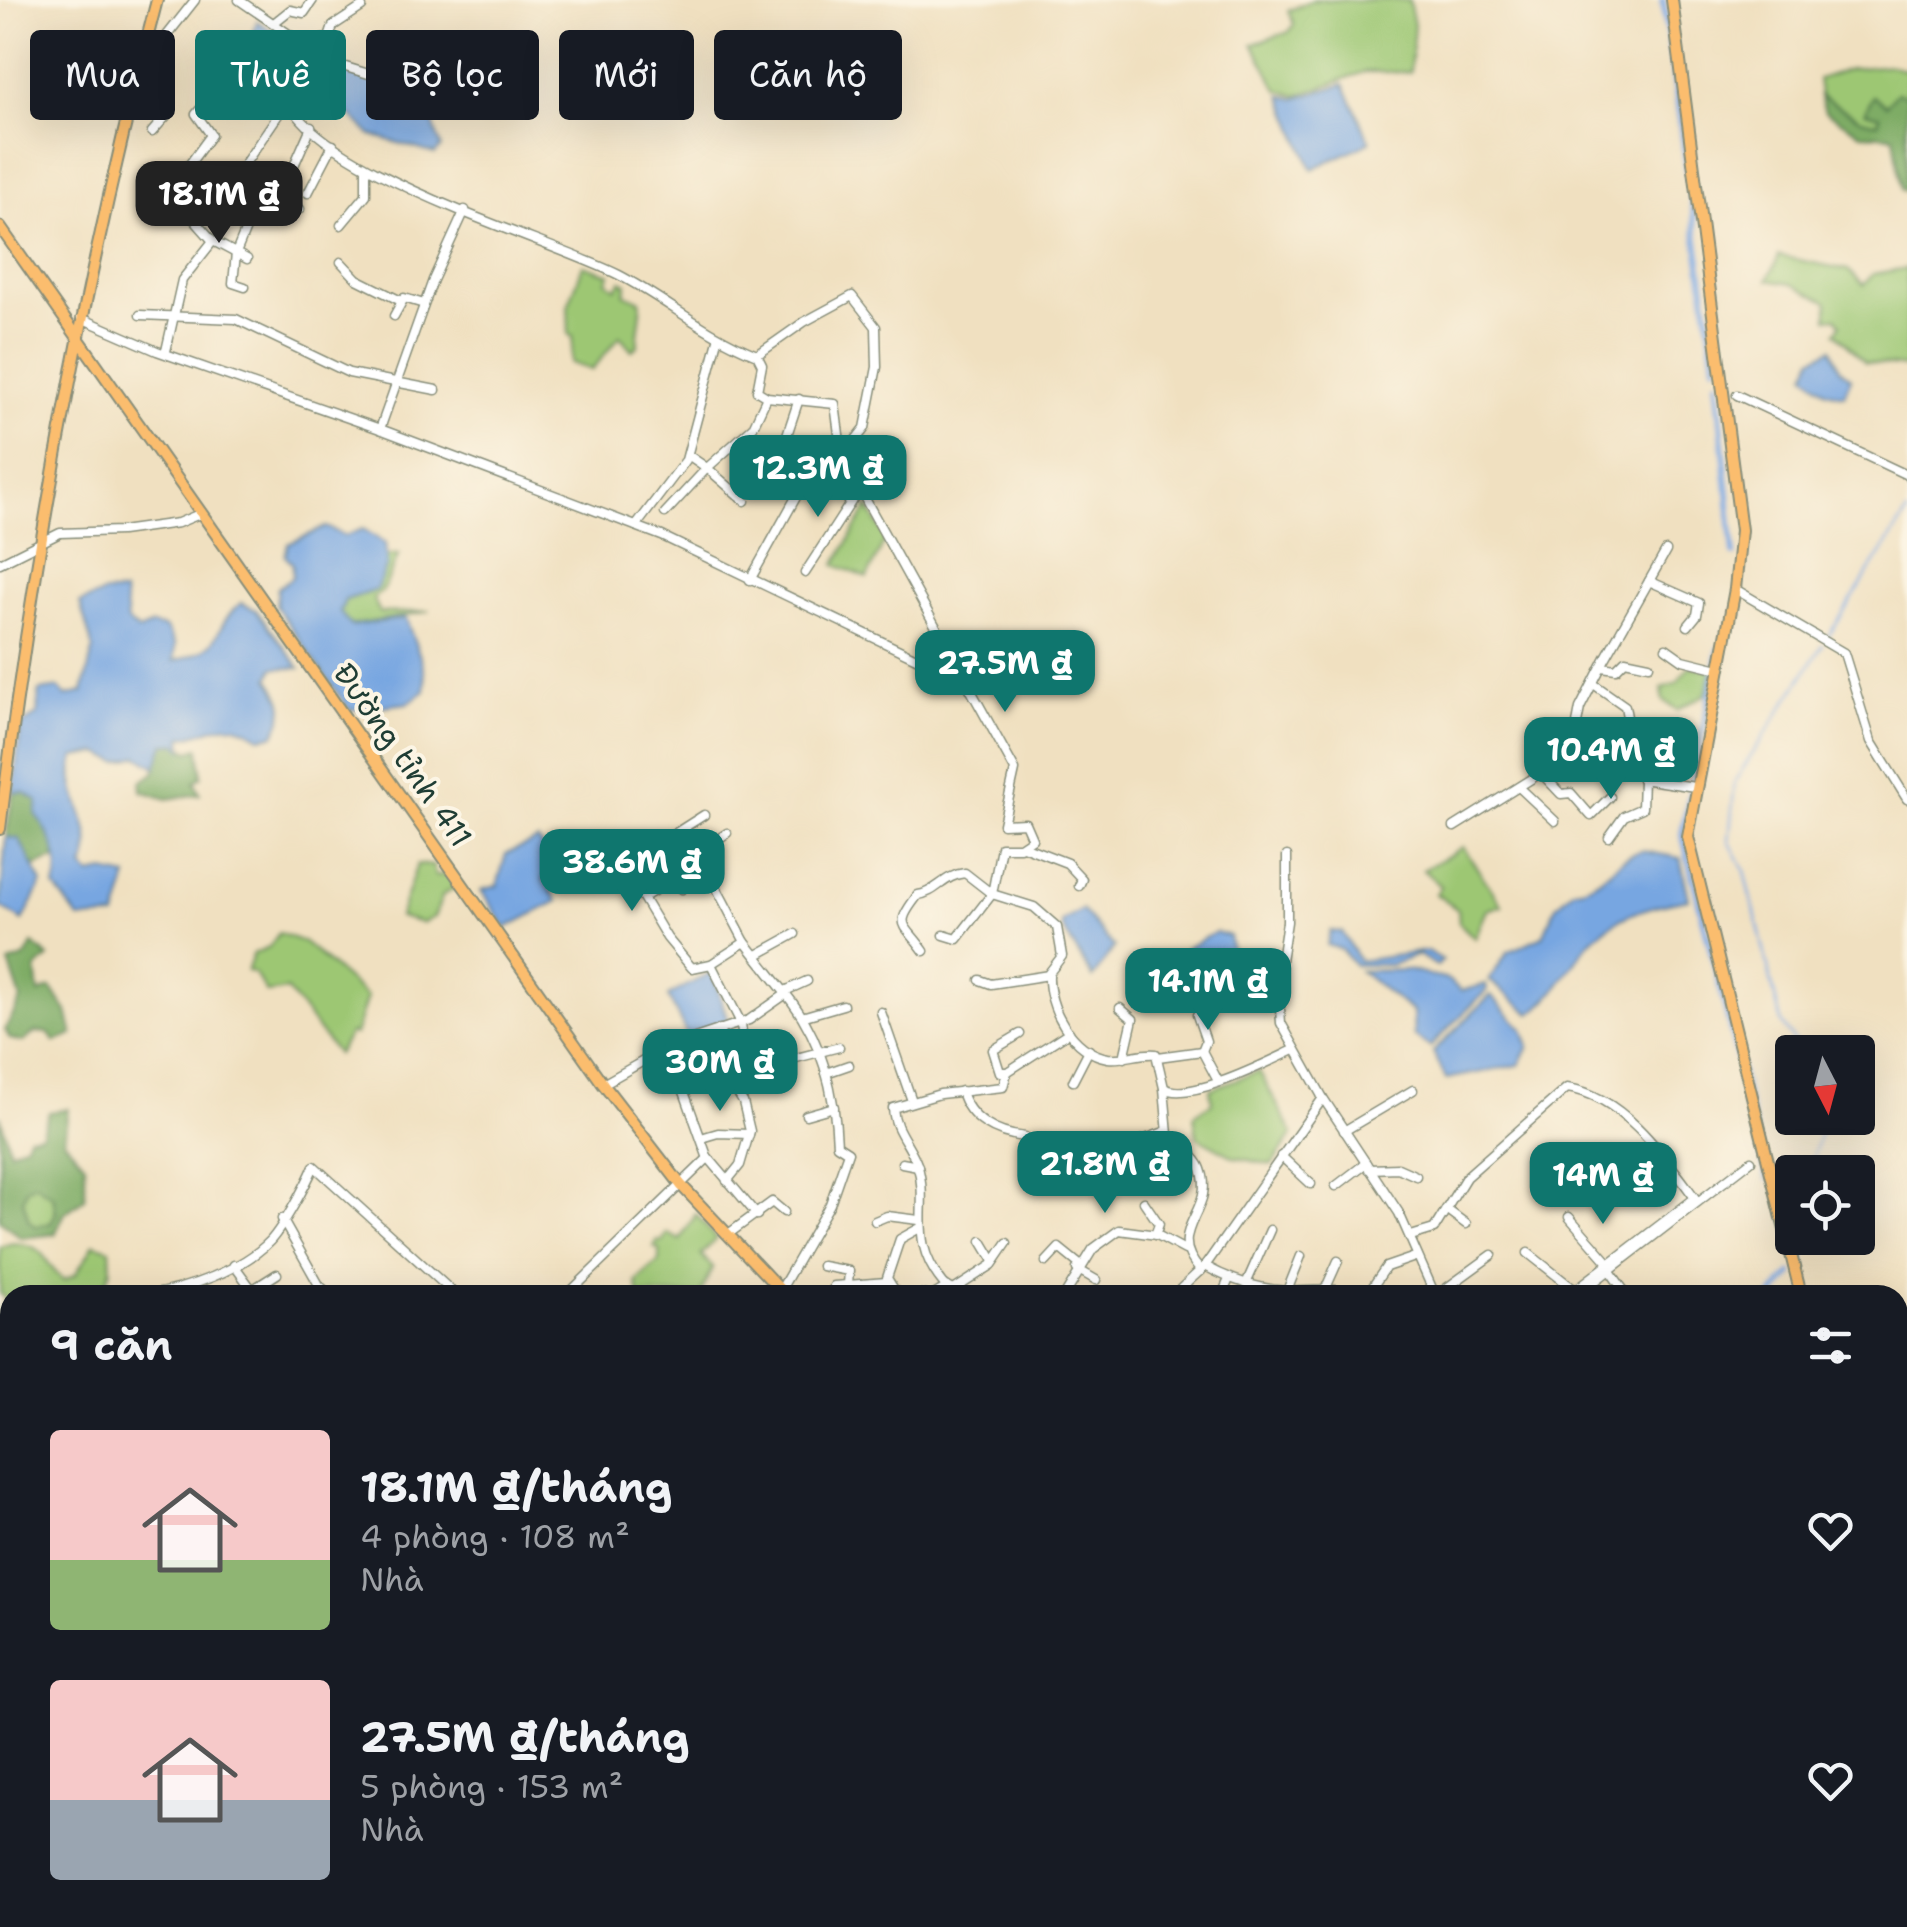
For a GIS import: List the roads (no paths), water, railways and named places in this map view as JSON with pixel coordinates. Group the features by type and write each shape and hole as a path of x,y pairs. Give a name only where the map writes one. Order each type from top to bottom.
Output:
{"main road":[{"path":"149,30 157,0"},
{"path":"1672,0 1741,558 1690,787 1688,837 1800,1285"},
{"path":"0,829 42,542 81,318 126,120"},
{"name":"Đường tỉnh 411","path":"0,226 603,1084 680,1185 775,1285"},
{"path":"57,307 73,309 84,303"},
{"path":"73,367 96,361"}],"street":[{"path":"172,30 195,0"},
{"path":"240,0 256,4 285,30"},
{"path":"274,22 291,10 304,13 313,0"},
{"path":"332,30 362,8"},
{"path":"152,132 163,120"},
{"path":"186,170 210,135 200,120"},
{"path":"218,192 245,164 275,120"},
{"path":"306,120 366,169 619,275 718,340 757,355 762,366 757,391 768,397 835,404 842,457 958,660 962,680 1015,770 1003,824 1025,823 1032,840 1022,846 1001,848 992,894 957,939 944,936"},
{"path":"300,210 282,192 311,127"},
{"path":"308,193 333,145"},
{"path":"341,225 366,195 366,169"},
{"path":"244,287 233,282 236,253 264,186"},
{"path":"166,188 213,241 247,259"},
{"path":"380,429 400,382 424,304 466,210"},
{"path":"242,240 260,240"},
{"path":"166,350 182,280 213,241"},
{"path":"341,262 358,279 401,300 424,304"},
{"path":"757,355 804,322 852,296 876,327 877,367 865,428 842,457"},
{"path":"394,316 401,300"},
{"path":"140,315 236,319 349,373 436,390"},
{"path":"81,318 156,351 166,350 636,526 962,680"},
{"path":"636,526 688,454 718,340"},
{"path":"1737,395 1907,475"},
{"path":"665,513 753,427 768,397"},
{"path":"750,580 815,463 785,441 799,399"},
{"path":"688,454 746,501"},
{"path":"805,573 860,488"},
{"path":"0,563 70,531 121,531 178,523 202,514"},
{"path":"1454,827 1542,774 1576,729 1580,708 1666,551"},
{"path":"1649,581 1699,603 1697,615 1688,626"},
{"path":"1736,588 1844,653 1871,740 1907,798"},
{"path":"1666,648 1683,660 1714,668"},
{"path":"1602,666 1616,669 1625,660 1649,665"},
{"path":"1595,684 1627,710 1632,738 1650,740 1642,808 1624,816 1609,837"},
{"path":"1542,774 1561,794 1571,793 1591,816 1610,797"},
{"path":"1643,780 1690,787"},
{"path":"1520,788 1554,821"},
{"path":"704,815 686,830 624,862 682,958 692,968 711,964 745,942"},
{"path":"686,830 745,942 805,1016 826,1072 837,1145 848,1154 830,1204 787,1285"},
{"path":"698,852 726,833"},
{"path":"1022,846 1066,863 1082,879 1079,886"},
{"path":"1287,856 1286,922 1278,978 1281,1023 1411,1236 1416,1257 1432,1285"},
{"path":"682,889 686,878 709,873"},
{"path":"924,951 901,922 916,896 928,893 943,878 962,873 992,894 1034,907 1057,927 1062,956 1049,975 1054,1004 1069,1032 1089,1050 1124,1058 1202,1050"},
{"path":"644,897 665,884"},
{"path":"757,955 795,934"},
{"path":"711,964 742,1023 746,1078"},
{"path":"980,980 991,984 1049,975"},
{"path":"1236,988 1278,978"},
{"path":"603,1084 668,1047 742,1023 807,981"},
{"path":"1202,1050 1206,1041 1197,1014 1215,995"},
{"path":"805,1016 843,1005"},
{"path":"1120,1008 1134,1019 1124,1058"},
{"path":"881,1012 912,1101"},
{"path":"720,1030 724,1070 743,1102 750,1134 740,1166 727,1182"},
{"path":"952,1285 919,1224 922,1184 918,1166 893,1115 894,1108 961,1091 1003,1088 1007,1072 1069,1032"},
{"path":"1007,1072 998,1070 993,1050 1020,1034"},
{"path":"668,1047 708,1158 758,1215"},
{"path":"757,1068 839,1047"},
{"path":"1074,1080 1089,1050"},
{"path":"1202,1050 1218,1081"},
{"path":"1164,1088 1181,1092 1294,1050"},
{"path":"1158,1057 1167,1132 1198,1163 1203,1175 1202,1200 1185,1250"},
{"path":"826,1072 849,1065"},
{"path":"1411,1236 1434,1230 1462,1182 1497,1146 1567,1088 1574,1088 1603,1102 1644,1134 1694,1196 1588,1285"},
{"path":"1344,1131 1413,1090"},
{"path":"961,1091 966,1108 979,1120 1010,1136 1026,1136 1034,1152 1070,1146 1086,1171 1110,1152 1167,1132"},
{"path":"1185,1285 1203,1268 1324,1098"},
{"path":"806,1115 834,1107"},
{"path":"701,1138 718,1133 750,1134"},
{"path":"1281,1156 1311,1184"},
{"path":"577,1285 708,1158"},
{"path":"1610,1267 1751,1161"},
{"path":"902,1163 918,1166"},
{"path":"189,1285 234,1266 270,1242 314,1166 445,1285"},
{"path":"1336,1186 1367,1166 1389,1167 1416,1176"},
{"path":"728,1235 773,1202 784,1212"},
{"path":"1144,1202 1159,1224 1155,1235"},
{"path":"1446,1209 1466,1224"},
{"path":"875,1221 887,1216 919,1224"},
{"path":"1569,1218 1621,1285"},
{"path":"282,1219 320,1285"},
{"path":"886,1282 900,1239 919,1224"},
{"path":"1070,1285 1093,1249 1118,1230 1130,1228 1185,1250 1203,1268 1252,1285"},
{"path":"1246,1284 1270,1230"},
{"path":"982,1241 994,1261"},
{"path":"962,1285 994,1261 1008,1242"},
{"path":"1046,1262 1059,1248 1096,1280"},
{"path":"1450,1285 1492,1254"},
{"path":"1528,1254 1570,1285"},
{"path":"1289,1285 1301,1256"},
{"path":"1374,1285 1386,1268 1416,1257"},
{"path":"1327,1285 1338,1261"},
{"path":"234,1266 249,1285"},
{"path":"822,1266 849,1271 848,1284"},
{"path":"264,1285 277,1274"},
{"path":"1227,1285 1229,1280"},
{"path":"841,1285 889,1285"}],"water":[{"path":"257,21 271,30 254,30"},
{"path":"346,70 366,77 366,120 432,120 441,147 435,154 371,135 346,111"},
{"path":"1344,84 1370,142 1312,169 1282,96 1296,99"},
{"path":"1832,348 1840,369 1851,378 1844,395 1827,391 1806,374 1813,358"},
{"path":"326,527 345,536 363,529 385,543 387,565 376,590 345,600 340,612 351,626 406,618 425,681 425,691 408,703 349,710 276,606 278,588 292,577 293,564 285,556 288,544"},
{"path":"105,593 124,593 127,621 139,631 152,625 166,628 175,645 174,661 204,650 241,603 256,610 300,668 274,668 269,678 283,706 274,735 260,737 238,726 221,726 182,737 183,749 177,743 164,744 156,767 138,756 118,762 99,753 75,757 74,785 88,839 83,867 90,875 105,872 128,877 116,917 79,919 55,887 57,858 36,815 38,801 24,792 13,793 21,725 37,715 39,691 59,688 66,696 83,692 93,649 80,603"},
{"path":"6,837 19,839 42,883 23,921 0,906"},
{"path":"538,840 555,872 543,879 558,901 506,928 481,890 497,886 506,854"},
{"path":"1643,851 1680,858 1689,899 1646,909 1606,928 1531,1014 1489,980 1508,952 1543,936 1556,906 1574,889 1594,883 1625,858"},
{"path":"1082,910 1114,947 1093,978 1062,927 1062,922"},
{"path":"1330,931 1342,932 1359,961 1427,951 1443,960 1437,966 1418,955 1391,965 1354,965 1341,949 1327,945"},
{"path":"1216,932 1229,936 1233,958 1226,964 1211,959 1195,965 1186,948"},
{"path":"1407,970 1448,980 1461,991 1486,984 1487,990 1430,1047 1414,1036 1413,1012 1360,971"},
{"path":"712,972 729,1024 687,1035 668,996"},
{"path":"1491,995 1523,1029 1529,1047 1519,1065 1446,1079 1433,1052"}],"waterway":[{"path":"1663,0 1715,365"},
{"path":"1717,382 1734,554"},
{"path":"1827,638 1907,513"},
{"path":"1790,1035 1781,1022 1745,871 1729,841 1735,781 1823,645"},
{"path":"1719,650 1682,833 1767,1178"},
{"path":"1814,1155 1819,1135"},
{"path":"1804,1255 1804,1260"},
{"path":"1782,1285 1792,1274"}]}
